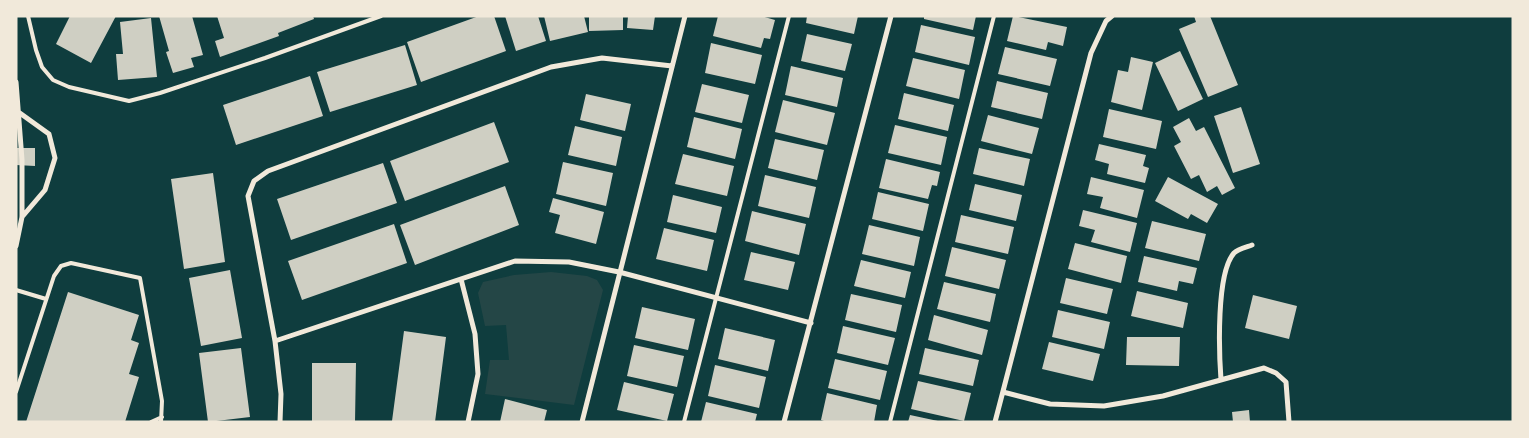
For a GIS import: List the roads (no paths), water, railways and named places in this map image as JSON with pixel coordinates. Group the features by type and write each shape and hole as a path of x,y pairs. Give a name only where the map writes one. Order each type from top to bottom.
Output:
{"street":[{"path":"582,422 685,16"},
{"path":"784,422 891,16"},
{"path":"995,422 1091,53 1106,21 1112,16"},
{"path":"280,422 281,394 275,341 248,196 254,181 268,171 551,67 602,58 672,66"},
{"path":"16,82 22,160 22,217 16,246"},
{"path":"17,111 49,134 55,158 45,190 22,217"},
{"path":"1221,380 1218,347 1219,322 1226,268 1235,252 1252,246"},
{"path":"275,341 515,261 569,262 619,272 810,323"},
{"path":"461,278 476,334 478,374 468,422"},
{"path":"1002,392 1050,404 1104,406 1163,396 1264,368 1276,373 1286,382 1289,422"}],"lane":[{"path":"28,16 42,67 54,80 69,87 129,100 160,93 381,16"},
{"path":"684,422 789,16"},
{"path":"890,422 994,16"},
{"path":"16,392 54,276 61,266 71,263 140,278 162,401 161,419 151,422"},
{"path":"16,290 46,299"}]}
